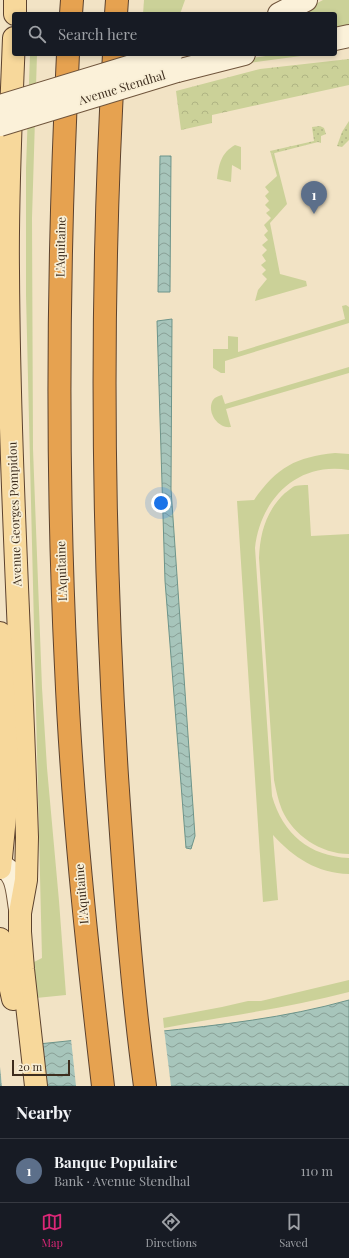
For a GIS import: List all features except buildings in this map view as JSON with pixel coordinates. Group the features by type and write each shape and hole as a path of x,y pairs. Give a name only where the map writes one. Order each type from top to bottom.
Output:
{"highway":[{"path":"71,12 72,0"},
{"path":"116,12 117,0"},
{"name":"L'Aquitaine","path":"68,56 60,278 60,516 71,754 82,891 103,1086"},
{"path":"114,56 105,278 104,378 106,515 115,743 120,819 144,1086"}],"main road":[{"path":"15,12 16,0"},
{"name":"Avenue Georges Pompidou","path":"13,56 8,270 14,515 27,838 26,880 20,912 21,952 18,989"},
{"path":"0,633 7,764 0,868"},
{"path":"0,941 18,989 36,1086"},
{"path":"18,989 24,1086"}],"street":[{"path":"283,12 306,0"},
{"path":"337,39 349,36"},
{"name":"Avenue Stendhal","path":"0,106 174,63 228,56"},
{"name":"Avenue Stendhal","path":"0,125 174,63"},
{"path":"0,865 10,870 13,875 20,912"}],"green space":[{"path":"144,0 185,0 181,12 143,12"},
{"path":"323,0 349,0 349,29 337,32 337,12 301,12"},
{"path":"30,56 37,56 32,218 33,449 42,688 47,768 66,995 36,998 34,962 42,958 26,295 26,168"},
{"path":"266,56 301,56 249,63 253,58"},
{"path":"349,59 349,85 212,115 212,123 181,130 176,91 260,69"},
{"path":"349,121 349,140 342,147 337,146 342,132"},
{"path":"320,126 324,128 326,134 321,136 321,143 318,142 271,154 270,151 314,141 312,127"},
{"path":"235,145 241,147 241,170 232,165 231,182 217,179 224,155"},
{"path":"274,153 287,204 270,223 280,274 306,281 307,286 255,301 258,290 267,279 262,274 266,270 261,265 266,261 262,255 267,250 262,245 268,240 264,235 268,231 264,225 271,218 266,213 270,210 265,205 269,201 265,196 269,192 265,187 277,176 271,154"},
{"path":"346,305 349,307 349,323 225,361 225,373 221,373 213,368 213,349 228,349 228,336 238,337 238,352 345,319 342,306"},
{"path":"349,367 349,373 226,409 231,427 222,425 214,419 212,414 211,405 216,397 222,395 225,404"},
{"path":"335,453 349,454 349,470 330,469 313,472 298,478 284,488 273,500 264,514 258,530 255,548 272,796 283,821 291,832 310,848 322,853 349,858 349,874 327,871 307,863 289,851 273,835 278,900 263,902 237,501 254,500 271,479 288,466 298,461 309,457"},
{"path":"308,485 311,536 349,534 349,854 328,851 318,847 301,835 293,827 282,810 274,780 259,558 261,540 265,523 278,500 294,487"},
{"path":"349,980 349,992 326,998 164,1028 163,1018 248,1001 261,1001"}],"water":[{"path":"160,156 171,156 170,292 158,292"},
{"path":"172,319 171,489 195,836 191,849 186,848 165,581 157,321"},
{"path":"349,1000 349,1086 0,1086 0,1048 228,1024 301,1012"}],"pier":[{"path":"164,1029 171,1086 76,1086 71,1039"},
{"path":"40,1042 46,1086 2,1086 0,1046"}],"place":[{"name":"Banque Populaire","path":"314,214"}]}
